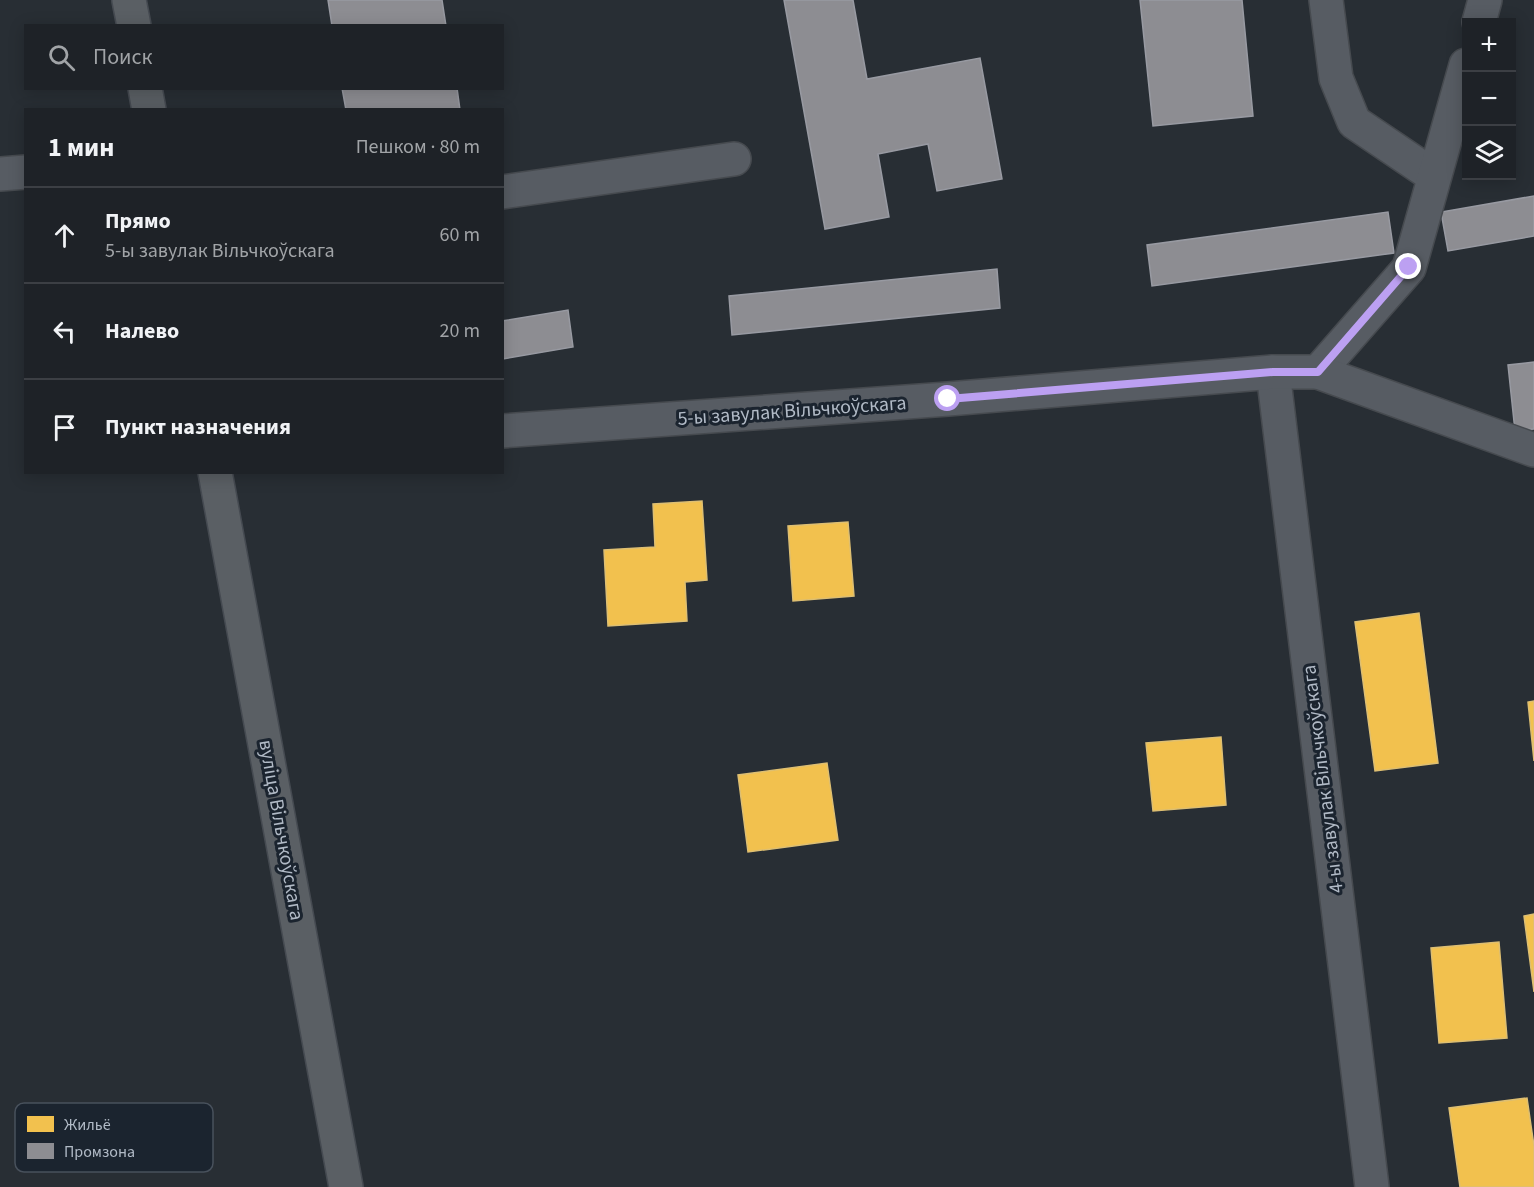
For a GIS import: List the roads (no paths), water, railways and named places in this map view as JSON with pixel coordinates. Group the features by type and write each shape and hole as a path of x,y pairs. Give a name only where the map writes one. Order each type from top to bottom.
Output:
{"main road":[{"path":"129,0 134,24"},
{"path":"145,90 149,108"},
{"name":"вуліца Вільчкоўскага","path":"215,474 346,1187"}],"street":[{"path":"1326,0 1336,78 1354,122 1434,176"},
{"path":"1480,18 1485,0"},
{"path":"1318,372 1409,267 1465,72"},
{"path":"504,192 734,159"},
{"path":"0,174 24,172"},
{"name":"5-ы завулак Вільчкоўскага","path":"504,431 948,399 1273,372 1318,372 1534,450"},
{"name":"4-ы завулак Вільчкоўскага","path":"1273,372 1372,1187"}]}
